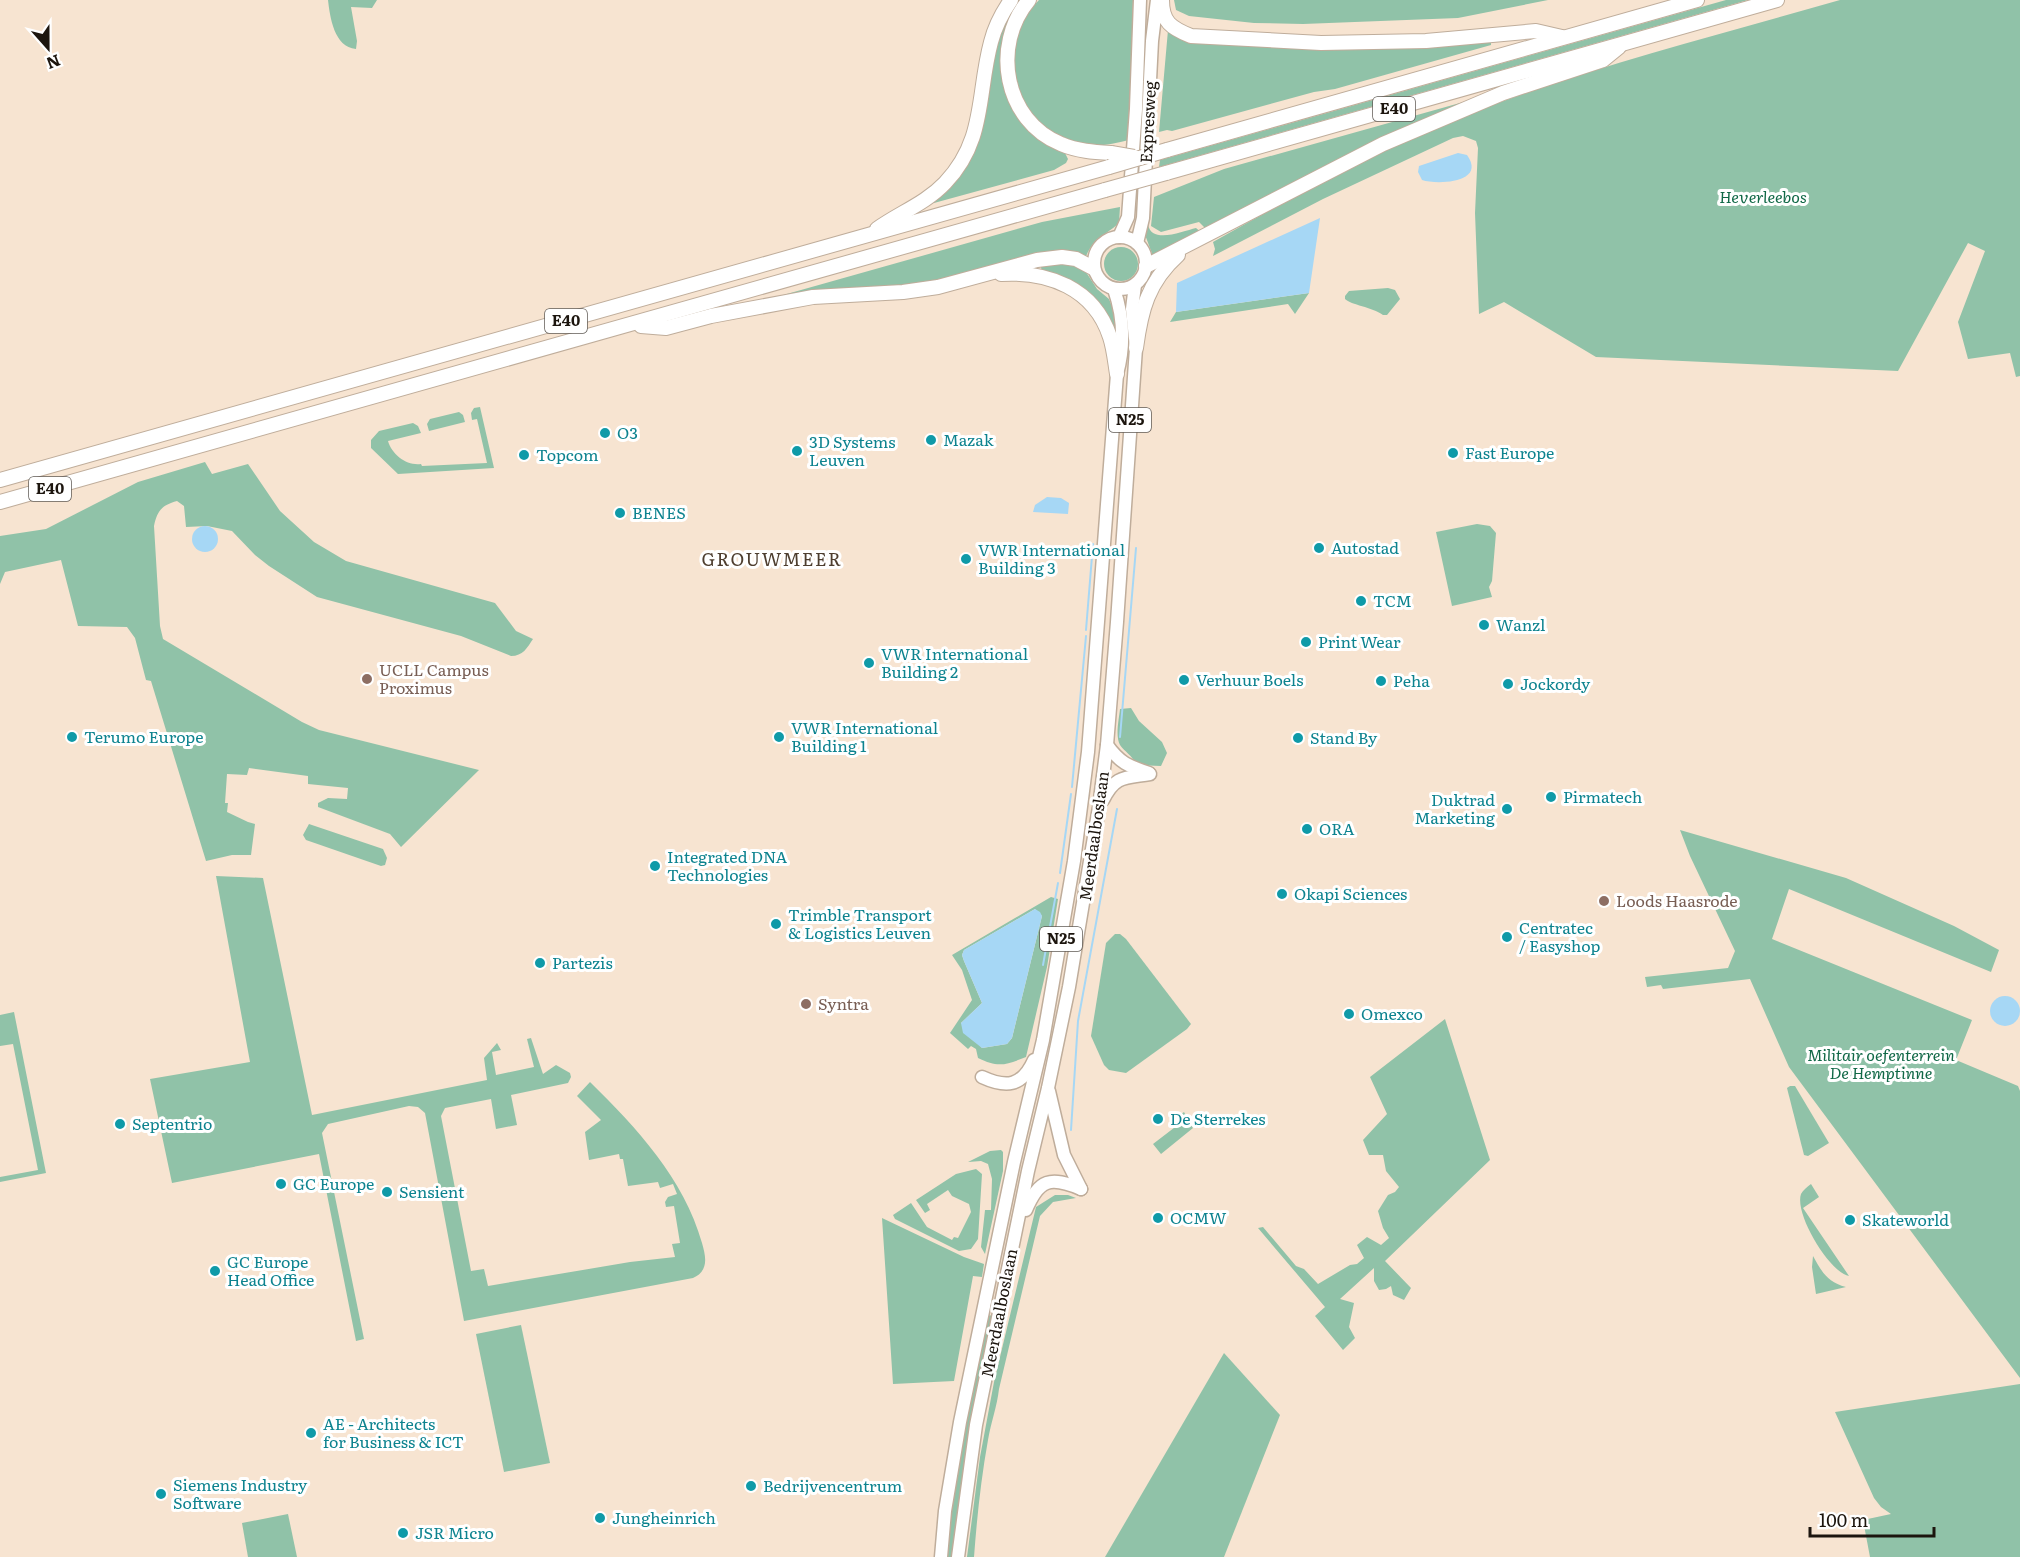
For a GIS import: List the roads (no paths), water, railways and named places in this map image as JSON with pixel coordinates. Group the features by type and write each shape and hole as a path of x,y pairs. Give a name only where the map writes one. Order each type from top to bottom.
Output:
{"highway":[{"path":"870,234 895,216 919,205 931,196 954,173 966,156 978,126 992,40 999,20 1011,0"},
{"path":"1029,0 1016,20 1008,43 1007,74 1011,92 1028,120 1043,134 1060,144 1110,160"},
{"name":"Expresweg","path":"1119,237 1128,217 1136,109 1140,0"},
{"path":"1162,0 1162,14 1169,24 1191,36 1321,43 1426,41 1536,31 1564,38"},
{"name":"E40","path":"0,480 870,234 1110,160 1139,158 1696,0"},
{"name":"E40","path":"0,502 1777,0"},
{"name":"Expresweg","path":"1137,243 1143,218 1155,4"},
{"path":"1135,285 1114,289 1100,280 1094,268 1094,256 1103,243 1125,237 1137,243 1145,257 1146,266 1383,144 1503,93 1604,60 1623,44"},
{"path":"1136,348 1140,317 1152,285 1165,267 1191,243"},
{"path":"630,325 666,328 711,316 813,297 903,292 938,287 1037,260 1062,257 1076,259 1094,268"},
{"name":"Meerdaalboslaan","path":"958,1557 976,1425 1071,975 1099,807 1107,745 1136,348 1132,309 1135,285 1146,266"},
{"path":"984,275 1040,275 1068,285 1088,302 1102,321 1110,337 1117,374"},
{"name":"Meerdaalboslaan","path":"941,1557 950,1477 970,1370 1014,1162 1043,1040 1074,861 1088,752 1117,374 1122,355 1120,307 1114,289"},
{"path":"1088,752 1103,777 1118,778 1150,774 1128,766 1118,759 1107,745"},
{"path":"1099,807 1109,787 1118,778"},
{"path":"981,1077 995,1083 1006,1084 1018,1080 1032,1065 1043,1040"},
{"path":"1014,1239 1036,1190 1054,1182 1065,1183 1081,1190 1064,1155 1048,1088"}],"water":[{"path":"1458,153 1467,155 1471,164 1471,171 1466,177 1448,182 1422,180 1418,172 1419,166"},
{"path":"1320,218 1309,293 1176,312 1177,283"},
{"path":"1047,497 1061,498 1069,503 1068,514 1033,512 1035,505"},
{"path":"205,526 214,530 218,539 214,548 205,552 196,548 192,539 196,530"},
{"path":"1035,909 1042,916 1012,1038 1007,1044 982,1048 963,1033 961,1023 982,1003 962,955 964,950"},
{"path":"2005,996 2016,1000 2020,1011 2016,1022 2005,1026 1994,1022 1990,1011 1994,1000"}],"waterway":[{"path":"1086,630 1093,544"},
{"path":"1120,737 1136,548"},
{"path":"1072,787 1086,636"},
{"path":"1060,873 1071,794"},
{"path":"1071,1130 1078,1021 1117,809"},
{"path":"1043,965 1058,883"}],"place":[{"name":"O3","path":"605,433"},
{"name":"Mazak","path":"931,440"},
{"name":"3D Systems Leuven","path":"797,451"},
{"name":"Fast Europe","path":"1453,453"},
{"name":"Topcom","path":"524,455"},
{"name":"BENES","path":"620,513"},
{"name":"Autostad","path":"1319,548"},
{"name":"VWR International Building 3","path":"966,559"},
{"name":"TCM","path":"1361,601"},
{"name":"Wanzl","path":"1484,625"},
{"name":"Print Wear","path":"1306,642"},
{"name":"VWR International Building 2","path":"869,663"},
{"name":"UCLL Campus Proximus","path":"367,679"},
{"name":"Verhuur Boels","path":"1184,680"},
{"name":"Peha","path":"1381,681"},
{"name":"Jockordy","path":"1508,684"},
{"name":"Terumo Europe","path":"72,737"},
{"name":"VWR International Building 1","path":"779,737"},
{"name":"Stand By","path":"1298,738"},
{"name":"Pirmatech","path":"1551,797"},
{"name":"Duktrad Marketing","path":"1507,809"},
{"name":"ORA","path":"1307,829"},
{"name":"Integrated DNA Technologies","path":"655,866"},
{"name":"Okapi Sciences","path":"1282,894"},
{"name":"Loods Haasrode","path":"1604,901"},
{"name":"Trimble Transport & Logistics Leuven","path":"776,924"},
{"name":"Centratec / Easyshop","path":"1507,937"},
{"name":"Partezis","path":"540,963"},
{"name":"Syntra","path":"806,1004"},
{"name":"Omexco","path":"1349,1014"},
{"name":"De Sterrekes","path":"1158,1119"},
{"name":"Septentrio","path":"120,1124"},
{"name":"GC Europe","path":"281,1184"},
{"name":"Sensient","path":"387,1192"},
{"name":"OCMW","path":"1158,1218"},
{"name":"Skateworld","path":"1850,1220"},
{"name":"GC Europe Head Office","path":"215,1271"},
{"name":"AE - Architects for Business & ICT","path":"311,1433"},
{"name":"Bedrijvencentrum","path":"751,1486"},
{"name":"Siemens Industry Software","path":"161,1494"},
{"name":"Jungheinrich","path":"600,1518"},
{"name":"JSR Micro","path":"403,1533"}],"district":[{"name":"GROUWMEER","path":"772,560"}],"park label":[{"name":"Heverleebos","path":"1763,197"},
{"name":"Militair oefenterrein De Hemptinne","path":"1881,1064"}]}
